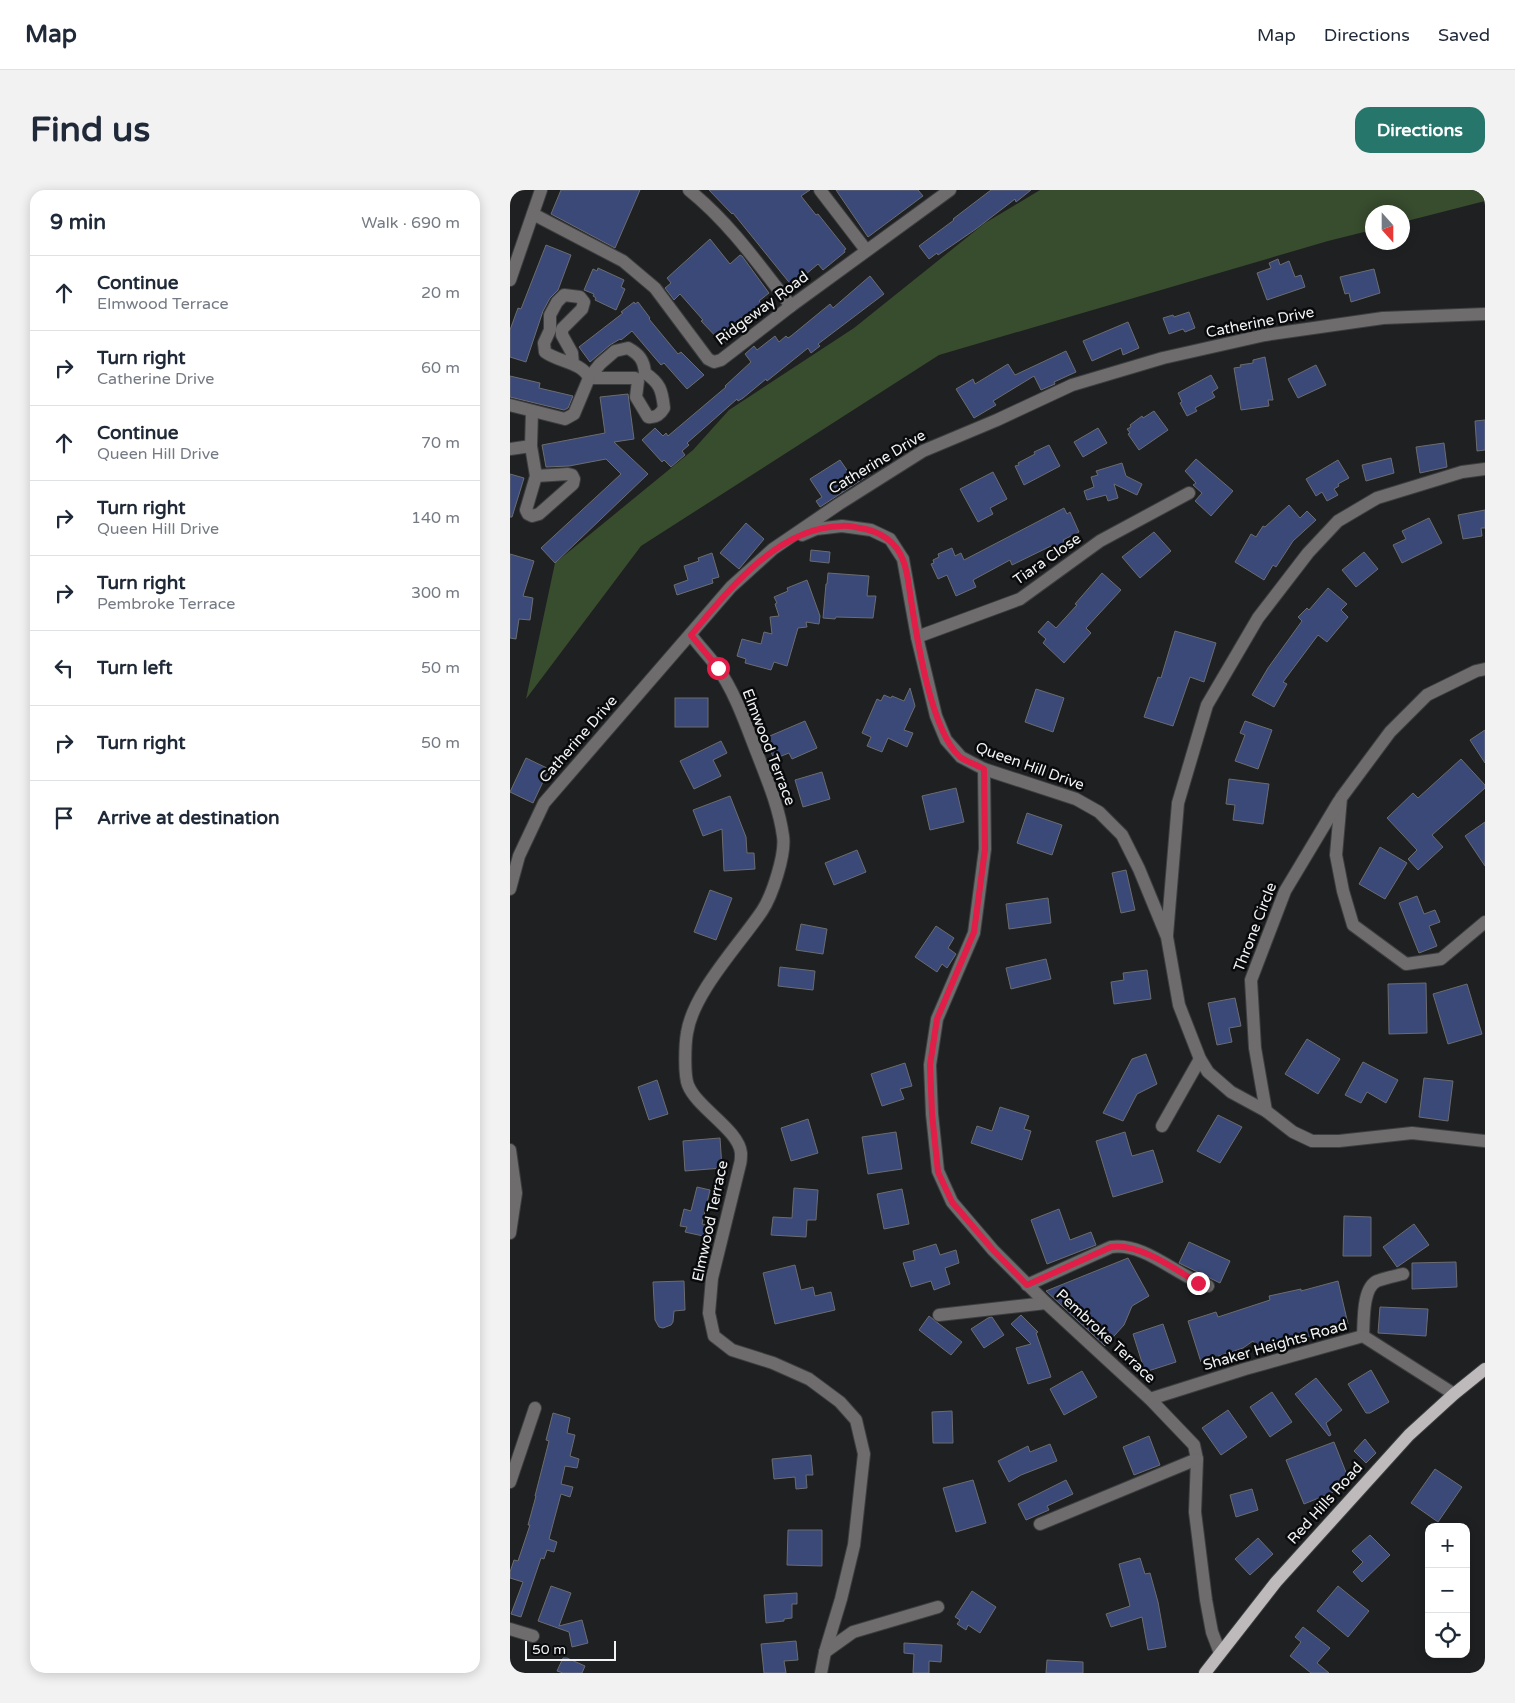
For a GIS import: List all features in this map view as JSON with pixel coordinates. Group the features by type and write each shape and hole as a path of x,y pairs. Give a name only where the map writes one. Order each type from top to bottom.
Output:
{"main road":[{"name":"Red Hills Road","path":"1205,1673 1289,1567 1409,1436 1454,1394 1485,1369"}],"street":[{"path":"510,280 541,190"},
{"path":"689,190 702,200 735,234 791,306"},
{"path":"820,190 866,250"},
{"name":"Ridgeway Road","path":"533,214 623,261 655,288 708,359 714,362 721,360 944,192"},
{"path":"573,364 572,353 562,335 556,330 550,315 557,302 564,295 580,297 584,302 582,309 556,330 544,343 545,352 562,361 573,364 587,374 589,378"},
{"name":"Catherine Drive","path":"510,889 519,856 544,803 731,587 773,549 838,504 923,451 997,420 1072,385 1163,358 1265,335 1382,318 1485,314"},
{"path":"510,405 565,419 574,414 589,378 600,364 615,351 628,348 642,358 640,376 589,378"},
{"path":"532,411 531,446 536,476"},
{"path":"510,449 531,446"},
{"path":"1167,937 1178,803 1207,705 1258,618 1308,553 1338,521 1377,498 1462,472 1485,469"},
{"name":"Tiara Close","path":"917,636 1020,599 1100,541 1189,493"},
{"name":"Queen Hill Drive","path":"773,549 816,529 842,526 872,530 890,539 903,559 917,636 936,716 946,740 961,757 984,769 1076,799 1099,812 1122,835 1140,869 1167,937 1179,1004 1200,1059 1208,1072 1231,1092 1266,1112 1293,1132 1312,1141 1412,1133 1485,1141"},
{"name":"Elmwood Terrace","path":"691,635 718,668 742,713 772,792 784,837 778,874 763,909 711,980 694,1010 687,1032 685,1059 688,1085 697,1098 737,1140 741,1152 740,1164 712,1278 709,1313 714,1336 732,1350 773,1363 809,1379 840,1402 856,1420 864,1454 854,1545 841,1599 824,1652 821,1673"},
{"name":"Throne Circle","path":"1266,1112 1255,1048 1251,980 1285,891 1341,798 1390,732 1427,695 1476,671 1485,669"},
{"name":"Pembroke Terrace","path":"984,769 985,849 974,932 937,1019 930,1065 932,1114 938,1172 952,1202 993,1250 1027,1285 1150,1399 1194,1445 1197,1459 1195,1512 1206,1600 1212,1632 1220,1652"},
{"path":"1341,798 1336,856 1343,891 1353,925 1406,964 1441,959 1485,922"},
{"path":"1162,1126 1200,1059"},
{"path":"510,1150 516,1193 510,1233"},
{"path":"1027,1285 1111,1247 1119,1246 1135,1249 1166,1264 1198,1283 1208,1286"},
{"path":"1364,1336 1365,1301 1369,1288 1375,1282 1403,1274"},
{"path":"939,1315 1046,1303"},
{"name":"Shaker Heights Road","path":"1150,1399 1245,1369 1364,1336 1454,1394"},
{"path":"510,1482 535,1408"},
{"path":"1040,1524 1197,1459"},
{"path":"824,1652 853,1632 938,1606"},
{"path":"510,1629 533,1636"}],"green space":[{"path":"1040,190 1485,190 1485,201 1410,220 1410,205 1365,205 1365,232 939,355 641,546 526,699 555,563 693,450 729,410 854,328 985,223"}],"building":[{"path":"561,190 640,190 615,248 551,214"},
{"path":"709,190 810,190 801,196 846,249 844,250 845,252 823,270 818,264 792,286 733,213"},
{"path":"836,190 918,190 923,196 868,237"},
{"path":"991,190 1031,190 1016,202 1015,199 938,255 937,253 929,259 919,246"},
{"path":"710,239 730,264 740,255 742,256 769,293 759,301 765,308 743,330 741,328 723,344 701,321 703,320 680,294 674,300 665,288 671,283 667,278"},
{"path":"546,245 571,255 558,290 550,298 543,311 526,362 510,357 510,330 518,308 521,309"},
{"path":"1278,259 1280,265 1289,261 1295,277 1301,275 1305,287 1267,300 1257,273 1271,268 1269,263"},
{"path":"598,268 624,280 621,287 625,289 616,310 595,300 594,294 584,290 593,269 597,271"},
{"path":"1374,269 1380,293 1351,302 1349,293 1345,294 1340,277"},
{"path":"870,276 884,294 818,344 820,346 811,353 808,348 767,381 766,379 738,401 737,399 687,443 689,445 682,451 685,455 671,467 664,460 662,462 642,440 655,428 663,436 666,433 668,436 726,387 751,362 745,354 754,346 757,350 775,336 779,342 786,336 788,338 830,304 833,308"},
{"path":"634,302 635,304 638,302 649,319 678,354 681,352 704,375 687,389 664,363 661,365 632,331 621,340 610,345 590,362 579,347 623,313 621,312"},
{"path":"1189,312 1195,328 1185,332 1183,329 1169,334 1163,318"},
{"path":"1128,322 1139,348 1123,355 1121,348 1092,361 1083,341"},
{"path":"1066,351 1076,372 1041,390 1034,376 993,401 996,405 974,418 956,389 973,379 975,384 1008,364 1015,375"},
{"path":"1265,357 1273,400 1268,400 1269,406 1241,410 1234,368 1253,363 1253,360"},
{"path":"1316,365 1326,385 1298,398 1288,379"},
{"path":"1211,375 1218,388 1212,392 1215,397 1195,408 1197,411 1187,416 1180,403 1182,402 1178,393"},
{"path":"510,376 540,383 539,388 573,396 568,408 564,410 510,397"},
{"path":"628,394 634,439 614,442 648,474 555,563 541,548 621,474 606,459 569,466 546,467 542,445 605,433 600,397"},
{"path":"1154,411 1168,430 1139,450 1128,434 1130,433 1127,429 1142,416 1143,418"},
{"path":"1485,420 1485,450 1477,451 1475,421"},
{"path":"1098,428 1107,443 1083,457 1074,442"},
{"path":"1444,443 1447,467 1420,473 1416,447"},
{"path":"1049,445 1060,466 1024,485 1015,466 1035,454 1034,452"},
{"path":"1391,458 1394,473 1366,481 1362,465"},
{"path":"1196,459 1233,491 1211,516 1195,501 1202,493 1193,485 1196,483 1185,471"},
{"path":"840,460 853,479 869,468 872,473 820,507 816,501 822,497 810,479"},
{"path":"1338,460 1349,478 1338,484 1339,486 1334,489 1338,495 1327,501 1322,492 1316,496 1306,479"},
{"path":"1122,463 1126,476 1142,484 1137,495 1114,484 1118,498 1108,501 1106,495 1087,500 1084,491 1094,487 1091,477 1098,475 1096,471"},
{"path":"993,472 1007,499 990,508 993,514 978,522 960,489"},
{"path":"510,474 524,478 512,517 510,517"},
{"path":"1289,505 1300,518 1307,511 1316,520 1293,541 1276,567 1273,565 1264,580 1235,562 1251,534 1256,537 1263,526 1265,527"},
{"path":"1064,508 1067,514 1070,512 1079,532 1063,540 1065,543 1054,548 1053,545 1012,565 1010,560 973,580 976,587 956,596 947,575 938,579 931,564 934,563 933,560 939,557 938,554 952,548 955,556 961,553 964,560"},
{"path":"1485,510 1485,528 1481,528 1482,536 1463,539 1458,515"},
{"path":"1429,518 1442,543 1402,563 1393,545 1406,539 1402,531"},
{"path":"746,523 764,539 739,569 720,553"},
{"path":"1154,532 1171,551 1140,578 1122,557"},
{"path":"811,550 830,552 829,563 810,561"},
{"path":"1364,552 1378,569 1356,587 1342,570"},
{"path":"712,553 719,577 712,579 713,583 677,595 674,585 688,580 684,566 699,561 698,558"},
{"path":"510,554 534,561 523,596 533,598 530,620 519,619 516,639 510,638"},
{"path":"828,573 869,576 867,596 876,596 873,618 823,618"},
{"path":"1102,573 1121,590 1086,628 1091,633 1064,663 1043,643 1046,639 1038,632 1048,621 1056,628"},
{"path":"807,580 820,616 819,624 806,622 807,627 798,628 787,666 774,662 771,670 745,663 746,659 737,656 742,639 761,644 764,632 772,634 770,617 779,616 774,597 788,591 787,588"},
{"path":"1328,588 1347,604 1341,610 1348,617 1327,642 1318,635 1283,682 1287,684 1274,707 1252,695 1268,668 1302,621 1298,617 1307,608 1309,610"},
{"path":"1175,631 1216,643 1204,682 1190,677 1173,726 1144,717 1158,677 1161,678"},
{"path":"910,688 915,706 904,730 913,733 907,747 888,738 882,752 867,746 871,737 862,733 877,699 881,701 884,695 904,701"},
{"path":"1036,689 1064,698 1053,732 1025,722"},
{"path":"675,698 708,698 708,727 675,727"},
{"path":"805,721 817,748 792,759 789,753 774,759 765,738"},
{"path":"1245,721 1272,730 1258,769 1235,761 1245,735 1240,733"},
{"path":"1485,730 1485,763 1470,740"},
{"path":"721,741 727,753 713,760 721,776 694,789 680,761"},
{"path":"526,758 549,769 533,803 510,792"},
{"path":"1461,759 1485,785 1485,788 1432,835 1443,847 1418,870 1408,859 1417,850 1387,818 1413,793 1418,798"},
{"path":"822,772 830,799 803,807 795,780"},
{"path":"1229,779 1269,784 1263,824 1233,820 1235,805 1226,804"},
{"path":"956,788 964,822 930,830 922,796"},
{"path":"730,796 746,837 747,853 754,853 755,869 724,871 722,829 703,836 693,810"},
{"path":"1027,813 1062,825 1052,855 1017,843"},
{"path":"1485,822 1485,866 1465,836"},
{"path":"1380,847 1407,863 1385,899 1359,884"},
{"path":"857,850 866,872 834,885 825,863"},
{"path":"1126,870 1135,910 1121,913 1112,873"},
{"path":"710,890 732,898 716,940 694,932"},
{"path":"1417,896 1424,914 1435,910 1440,922 1429,926 1437,946 1419,953 1399,903"},
{"path":"1048,898 1051,923 1009,929 1006,904"},
{"path":"801,924 827,929 823,954 796,950"},
{"path":"936,926 954,938 948,948 956,954 947,968 942,964 937,972 915,957"},
{"path":"1046,959 1051,979 1011,989 1006,968"},
{"path":"780,967 815,971 813,990 778,986"},
{"path":"1147,970 1151,999 1114,1004 1111,982 1124,980 1123,973"},
{"path":"1426,983 1427,1033 1389,1034 1388,984"},
{"path":"1467,984 1482,1034 1448,1044 1433,994"},
{"path":"1235,998 1241,1026 1229,1028 1232,1042 1217,1045 1208,1003"},
{"path":"1307,1039 1340,1059 1318,1094 1285,1074"},
{"path":"1146,1054 1157,1084 1137,1094 1123,1121 1103,1113 1132,1059"},
{"path":"1363,1062 1398,1080 1386,1103 1367,1092 1361,1103 1345,1095"},
{"path":"905,1063 912,1086 900,1089 904,1099 882,1106 871,1074"},
{"path":"1424,1078 1453,1081 1448,1121 1419,1117"},
{"path":"657,1080 668,1114 649,1120 638,1087"},
{"path":"1000,1107 1029,1116 1024,1129 1031,1131 1022,1160 971,1143 977,1126 992,1131"},
{"path":"1218,1115 1242,1127 1220,1163 1197,1151"},
{"path":"808,1119 818,1153 791,1161 781,1128"},
{"path":"896,1132 902,1169 868,1174 862,1137"},
{"path":"1125,1132 1132,1156 1153,1150 1163,1182 1113,1197 1096,1141"},
{"path":"720,1138 722,1168 685,1171 683,1141"},
{"path":"697,1187 710,1190 702,1224 706,1225 703,1236 685,1232 687,1227 680,1226 684,1209 691,1211"},
{"path":"794,1188 818,1190 816,1220 807,1220 806,1237 771,1235 773,1217 792,1218"},
{"path":"902,1189 909,1224 884,1229 877,1194"},
{"path":"1059,1209 1070,1240 1091,1232 1096,1245 1047,1264 1031,1220"},
{"path":"1344,1216 1371,1217 1371,1256 1343,1256"},
{"path":"1414,1224 1429,1245 1397,1267 1383,1247"},
{"path":"1189,1242 1230,1261 1220,1283 1179,1263"},
{"path":"936,1244 940,1255 956,1250 959,1263 945,1268 950,1284 934,1290 931,1281 911,1287 903,1263 915,1260 913,1251"},
{"path":"1128,1258 1149,1296 1132,1306 1124,1325 1105,1346 1046,1291"},
{"path":"1456,1262 1457,1287 1412,1289 1412,1263"},
{"path":"795,1265 801,1290 813,1287 815,1296 831,1292 835,1310 775,1324 763,1273"},
{"path":"684,1281 685,1310 674,1311 671,1325 663,1328 659,1327 655,1320 653,1282"},
{"path":"1338,1281 1348,1324 1311,1333 1312,1336 1260,1350 1253,1341 1243,1348 1201,1362 1188,1321 1216,1312 1218,1317 1270,1300 1269,1296 1301,1289 1301,1291"},
{"path":"1380,1307 1428,1309 1426,1336 1378,1333"},
{"path":"1021,1315 1038,1332 1036,1333 1051,1377 1028,1384 1016,1348 1031,1344 1011,1324"},
{"path":"929,1316 962,1342 951,1355 919,1330"},
{"path":"992,1317 1004,1335 984,1348 971,1329"},
{"path":"1163,1324 1176,1362 1145,1372 1133,1334"},
{"path":"1371,1370 1389,1402 1370,1413 1366,1413 1348,1384"},
{"path":"1082,1371 1097,1397 1064,1415 1050,1389"},
{"path":"1316,1378 1342,1410 1326,1423 1331,1435 1329,1436 1295,1394"},
{"path":"1272,1392 1292,1422 1270,1437 1250,1407"},
{"path":"1228,1410 1247,1437 1221,1455 1202,1428"},
{"path":"952,1411 953,1443 933,1443 932,1412"},
{"path":"553,1413 570,1418 567,1433 575,1435 570,1456 579,1459 577,1468 565,1466 561,1484 573,1487 570,1497 561,1494 549,1539 557,1542 554,1552 547,1550 544,1559 541,1558 521,1617 511,1614 523,1582 510,1578 510,1572 514,1560 518,1561 530,1525 528,1525 549,1441 546,1440"},
{"path":"1149,1436 1160,1465 1134,1475 1123,1447"},
{"path":"1365,1439 1376,1453 1366,1463 1354,1451"},
{"path":"1334,1442 1351,1485 1304,1504 1286,1460"},
{"path":"1050,1444 1057,1461 1021,1475 1009,1482 998,1461 1028,1446 1030,1452"},
{"path":"811,1455 813,1475 806,1475 807,1488 796,1489 795,1477 774,1479 772,1459"},
{"path":"1435,1469 1462,1487 1438,1522 1411,1503"},
{"path":"973,1480 986,1523 956,1532 943,1488"},
{"path":"1066,1480 1073,1494 1047,1506 1049,1510 1026,1520 1018,1504"},
{"path":"1252,1489 1258,1510 1236,1517 1230,1495"},
{"path":"788,1530 822,1530 822,1566 787,1565"},
{"path":"1370,1535 1390,1555 1362,1582 1353,1572 1363,1562 1352,1551"},
{"path":"1258,1538 1273,1554 1250,1575 1235,1559"},
{"path":"1140,1558 1145,1574 1150,1573 1158,1602 1166,1647 1148,1650 1142,1617 1111,1627 1106,1614 1130,1606 1119,1564"},
{"path":"551,1586 571,1593 559,1626 582,1620 588,1643 572,1647 569,1632 538,1621"},
{"path":"1338,1586 1369,1611 1348,1637 1317,1611"},
{"path":"972,1591 996,1607 980,1633 968,1625 966,1630 957,1624 960,1620 955,1617"},
{"path":"797,1593 797,1604 792,1604 792,1618 766,1623 764,1595"},
{"path":"1303,1627 1330,1648 1317,1663 1329,1673 1311,1673 1290,1656 1301,1642 1295,1637"},
{"path":"796,1641 798,1660 784,1661 786,1673 764,1673 761,1644"},
{"path":"904,1643 942,1645 941,1662 929,1661 929,1673 913,1673 914,1654 904,1653"},
{"path":"563,1658 585,1666 582,1673 563,1673 557,1671"},
{"path":"1047,1660 1083,1662 1083,1673 1046,1673"}],"route":[{"path":"718,668 691,635 731,587 773,549 816,529 842,526 872,530 890,539 903,559 917,636 936,716 946,740 961,757 984,769 985,849 974,932 937,1019 930,1065 932,1114 938,1172 952,1202 993,1250 1027,1285 1111,1247 1119,1246 1135,1249 1166,1264 1198,1283"}]}
